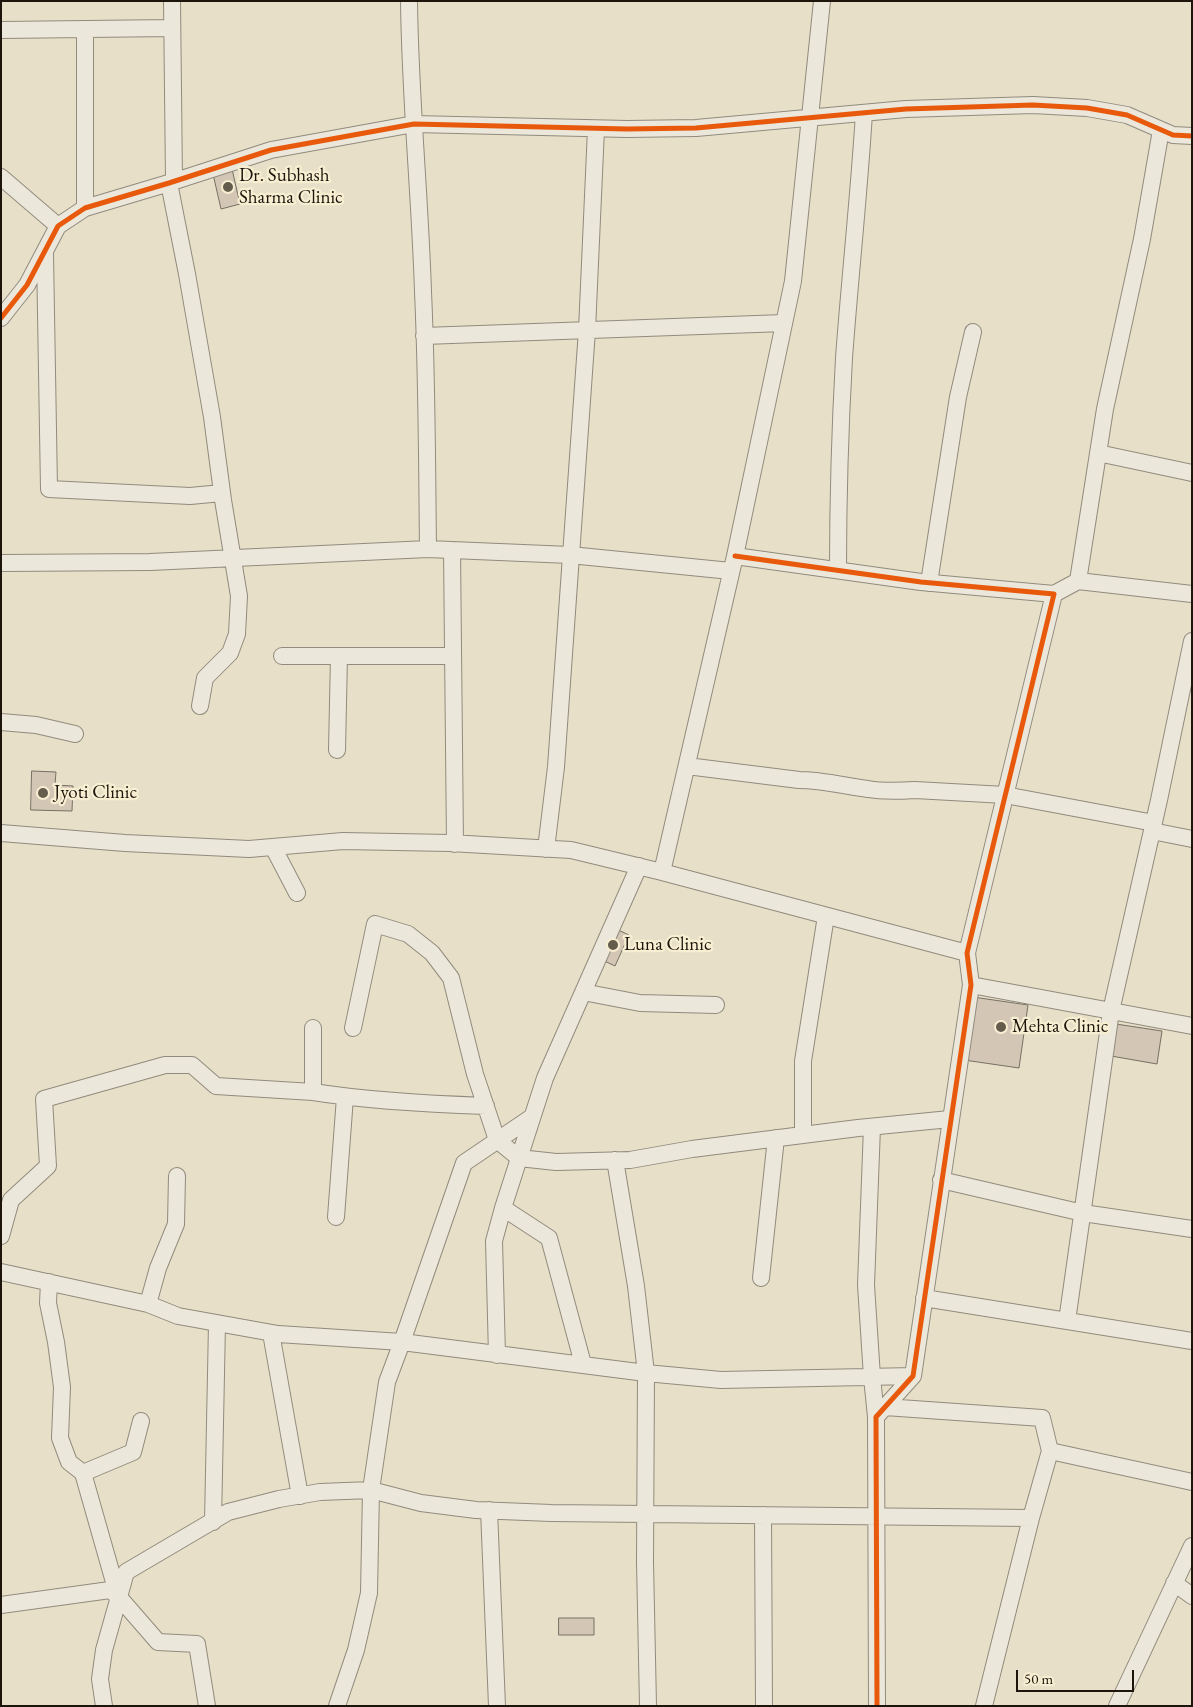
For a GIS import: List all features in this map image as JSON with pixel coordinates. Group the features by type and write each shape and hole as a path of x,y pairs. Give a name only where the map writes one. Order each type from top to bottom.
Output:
{"street":[{"path":"172,1 171,182 211,407 222,493 239,596 237,634 230,653 205,678 200,706"},
{"path":"409,1 410,61 423,274 428,550"},
{"path":"662,872 733,564 793,281 822,1"},
{"path":"1,30 172,28"},
{"path":"85,29 85,208"},
{"path":"1,318 27,285 58,226 85,208 270,150 414,124 696,128 906,109 1024,105 1078,107 1127,115 1173,135 1192,136"},
{"path":"838,570 838,503 844,359 858,206 864,113"},
{"path":"546,849 556,767 587,330 596,128"},
{"path":"1078,581 1105,409 1142,239 1161,130"},
{"path":"1,177 58,226"},
{"path":"45,252 49,489 190,496 222,493"},
{"path":"424,336 784,323"},
{"path":"929,582 958,397 973,332"},
{"path":"1098,453 1192,473"},
{"path":"452,550 455,844"},
{"path":"1,563 150,562 452,550 838,570 929,582 1054,594 1078,581 1192,594"},
{"path":"881,1412 913,1376 971,985 968,953 1054,594"},
{"path":"1067,1321 1111,1011 1153,827 1192,641"},
{"path":"282,656 453,656"},
{"path":"338,750 339,656"},
{"path":"1,722 36,725 75,734"},
{"path":"687,766 798,780 813,780 870,790 915,790 1005,795 1153,827 1192,839"},
{"path":"1,833 124,843 249,849 343,841 571,850 639,866 968,953"},
{"path":"274,847 297,893"},
{"path":"497,1354 494,1241 502,1208 544,1078 639,866"},
{"path":"803,1135 803,1061 826,916"},
{"path":"353,1028 375,924 408,934 432,953 451,978 475,1074 497,1140 519,1158 556,1162 630,1160 692,1149 776,1138 950,1120"},
{"path":"971,985 1192,1026"},
{"path":"583,992 640,1003 716,1005"},
{"path":"313,1028 313,1092"},
{"path":"1,1236 11,1200 48,1166 44,1099 165,1065 192,1065 216,1086 486,1106"},
{"path":"336,1217 345,1097"},
{"path":"337,1706 356,1650 369,1593 371,1490 387,1382 464,1163 532,1117"},
{"path":"872,1127 866,1285 872,1377 881,1412 876,1515 877,1706"},
{"path":"761,1278 776,1138"},
{"path":"615,1160 636,1286 646,1372 645,1515 648,1706"},
{"path":"148,1304 158,1268 176,1224 177,1176"},
{"path":"941,1180 1082,1213 1192,1229"},
{"path":"502,1208 549,1238 583,1364"},
{"path":"1,1272 148,1304 178,1316 271,1333 402,1342 721,1380 913,1376"},
{"path":"49,1282 48,1303 62,1387 60,1438 69,1462 82,1473 118,1596"},
{"path":"924,1298 1192,1341"},
{"path":"213,1522 217,1324"},
{"path":"271,1333 300,1496"},
{"path":"881,1412 1042,1418 1050,1451 1031,1518 984,1706"},
{"path":"82,1473 133,1452 141,1421"},
{"path":"1050,1451 1192,1482"},
{"path":"104,1706 100,1678 104,1650 126,1572 228,1512 300,1496 320,1492 371,1490 421,1503 489,1510 645,1515 876,1515 1031,1518"},
{"path":"489,1510 497,1706"},
{"path":"763,1515 764,1706"},
{"path":"1117,1706 1192,1546"},
{"path":"1174,1583 1192,1596"},
{"path":"1,1605 110,1590 118,1596 158,1642 197,1644 207,1706"}],"building":[{"path":"232,169 240,204 221,209 213,174"},
{"path":"32,771 56,772 55,785 73,786 72,811 31,810"},
{"path":"612,927 629,935 615,966 598,958"},
{"path":"973,997 1028,1005 1019,1068 964,1060"},
{"path":"1116,1024 1162,1031 1157,1064 1111,1056"},
{"path":"559,1618 594,1618 594,1635 559,1635"}],"cycle path":[{"path":"1,318 27,285 58,226 85,208 271,150 414,124 627,129 696,128 906,109 1033,105 1087,108 1127,115 1173,135 1192,136"},
{"path":"735,556 921,582 1054,594 967,953 971,985 913,1376 876,1417 877,1706"}],"place":[{"name":"Dr. Subhash Sharma Clinic","path":"228,187"},
{"name":"Jyoti Clinic","path":"43,793"},
{"name":"Luna Clinic","path":"613,945"},
{"name":"Mehta Clinic","path":"1001,1027"}]}
